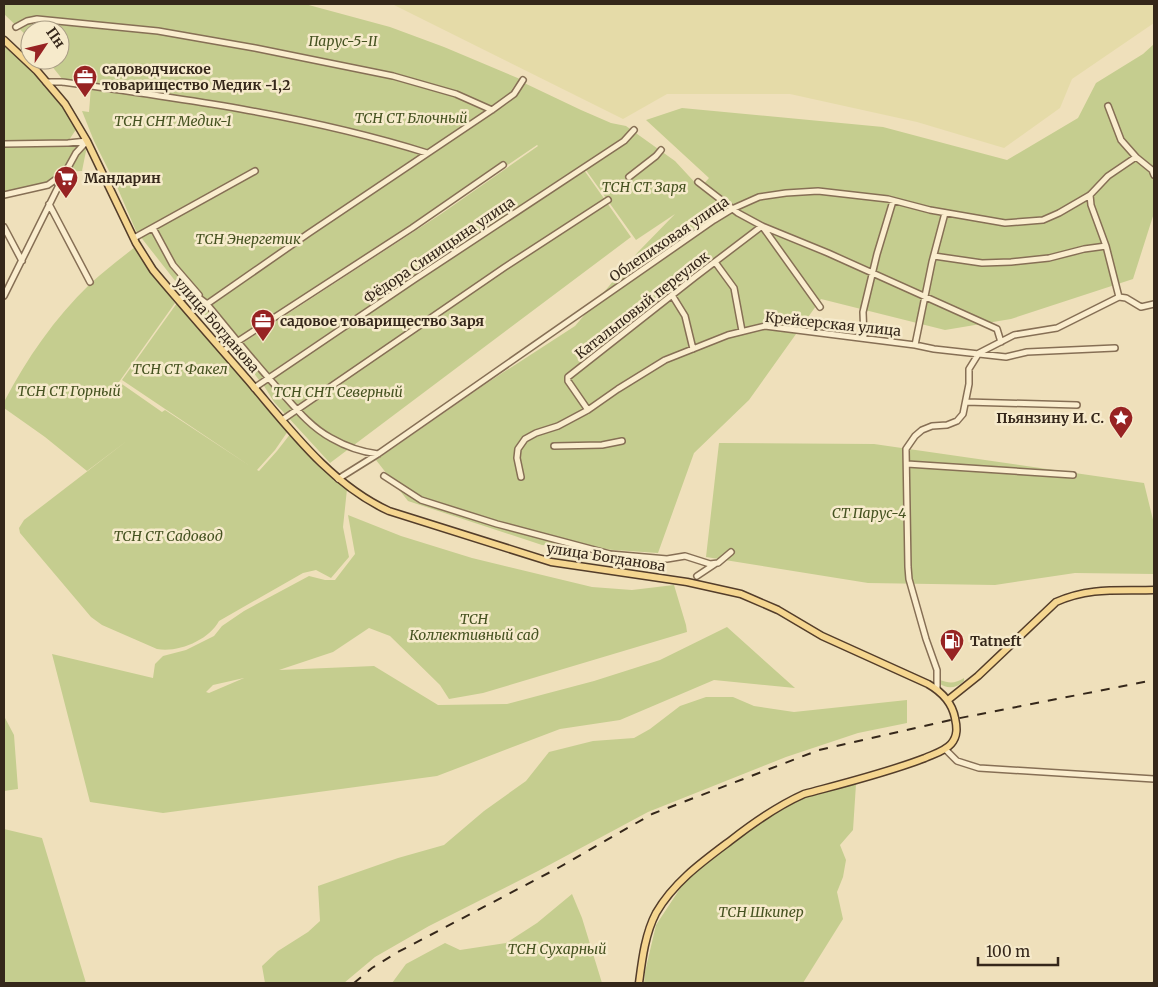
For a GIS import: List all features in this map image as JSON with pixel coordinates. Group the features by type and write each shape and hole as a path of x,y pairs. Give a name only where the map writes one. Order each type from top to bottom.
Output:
{"main road":[{"name":"улица Богданова","path":"4,40 65,104 87,141 134,238 153,270 282,420 338,478 370,502 389,511 535,558 567,566 687,582 741,594 778,610 822,636 937,689 948,700 954,711 956,733 953,742 945,749"},
{"path":"948,700 978,676 1056,602 1072,595 1089,591 1154,590"},
{"path":"639,983 645,947 656,914 682,878 752,824 788,801 804,794 909,764 945,749"}],"street":[{"path":"16,27 37,18 158,31 255,48 393,76 456,94 492,110"},
{"path":"207,304 492,110 514,94 523,80"},
{"path":"46,82 62,82 222,106 373,136 427,153"},
{"path":"1108,106 1121,140 1136,157 1152,170 1154,175"},
{"name":"Фёдора Синицына улица","path":"254,388 624,141 634,130"},
{"path":"4,144 87,141"},
{"path":"4,296 65,172 76,153 87,141"},
{"path":"629,177 661,150"},
{"name":"Облепиховая улица","path":"338,478 378,454 707,224 732,209 759,197 786,193 839,193 893,201 945,213 1004,223 1043,220 1090,195 1108,176 1136,157"},
{"path":"224,351 412,228 504,164"},
{"path":"134,238 256,171"},
{"path":"4,195 48,185 65,172"},
{"path":"698,182 732,209 762,226 872,272 997,329 1001,342"},
{"path":"1090,195 1090,205 1106,246 1119,297"},
{"path":"282,420 505,267 608,200"},
{"path":"864,338 863,312 872,272 893,201"},
{"path":"49,204 90,282"},
{"path":"915,345 924,296 945,213"},
{"path":"762,226 820,307"},
{"name":"Катальповый переулок","path":"588,410 568,381 568,377 762,226"},
{"path":"4,227 22,262"},
{"path":"153,228 173,265 296,409 318,430 330,438 364,452 378,454"},
{"path":"934,256 982,263 1011,262 1048,258 1084,249 1106,246"},
{"path":"715,262 734,288 742,331"},
{"path":"4,280 11,283"},
{"path":"178,300 194,294 207,304"},
{"path":"672,296 685,316 693,349"},
{"path":"937,689 937,670 909,579 906,449 922,430 932,426 947,425 957,421 963,414 969,384 969,369 979,354 1014,335 1058,328 1119,297 1126,298 1141,307 1154,304"},
{"name":"Крейсерская улица","path":"521,477 517,458 518,449 525,439 536,433 558,426 588,410 618,388 664,360 728,335 765,326 934,349 1006,356 1027,352 1115,348"},
{"path":"966,402 1077,405"},
{"path":"554,446 602,444 622,441"},
{"path":"907,464 1072,475"},
{"path":"384,476 421,500 551,539 610,554 667,559 686,556 710,564 718,563"},
{"path":"697,576 731,552"},
{"path":"945,749 957,761 979,768 1154,779"}],"shaded area":[{"path":"392,4 1154,4 1154,23 1072,79 1060,108 1004,148 917,122 790,94 667,94 623,119"}],"green space":[{"path":"4,4 305,4 390,27 444,47 520,79 511,90 520,81 611,123 626,126 675,161 700,188 709,178 646,120 682,108 883,127 1007,160 1078,118 1096,83 1143,54 1154,44 1154,213 1133,279 1011,319 945,330 821,299 749,400 694,453 658,553 542,545 408,501 376,460 487,383 575,326 638,252 675,214 636,240 583,166 412,277 259,380 235,348 441,214 538,146 232,348 202,315 136,231 82,111 89,112 91,87 63,80 55,70 70,70 70,20 20,20 20,29 4,14"},
{"path":"4,46 20,60 20,70 31,70 65,107 77,128 67,143 87,146 82,171 65,172 48,185 4,194"},
{"name":"ТСН СНТ Северный","path":"584,170 631,237 330,463 274,402 261,381"},
{"name":"ТСН СТ Садовод","path":"135,247 175,303 119,382 162,412 165,410 250,466 122,380 177,303 288,431 275,450 257,470 259,471 291,433 347,489 343,527 349,557 331,578 316,570 303,573 219,621 201,639 183,647 165,650 157,649 102,625 91,617 20,533 19,528 24,520 128,440 87,471 45,437 4,408 4,402 22,370 53,325 90,284"},
{"name":"СТ Парус-4","path":"719,443 874,444 1144,483 1154,524 1154,574 1075,573 995,585 868,583 706,557"},
{"name":"ТСН Коллективный сад","path":"348,515 401,536 472,558 592,587 632,590 674,585 687,632 483,693 449,699 440,685 390,636 369,628 333,652 279,670 374,666 438,705 507,704 594,681 660,660 727,627 795,688 714,680 620,720 560,729 437,776 163,813 90,802 52,654 153,678 155,664 163,656 186,650 214,636 222,626 244,611 309,576 325,580 335,580 355,554","holes":["244,678 209,693 206,692 213,685"]},
{"path":"964,678 964,681 955,687 946,687 939,683 940,680 953,682"},
{"path":"706,697 733,697 754,706 794,712 907,700 907,723 858,733 786,757 648,812 538,871 429,926 375,957 344,983 265,983 262,966 278,951 308,932 320,921 318,886 398,858 444,845 484,811 526,781 549,752 593,741 634,738 650,729 680,706"},
{"path":"4,716 14,735 18,789 4,791"},
{"name":"ТСН Шкипер","path":"856,784 853,830 840,845 846,860 843,877 837,892 843,919 803,983 644,983 656,925 685,881 755,826 804,797"},
{"path":"4,829 42,838 86,983 4,983"},
{"name":"ТСН Сухарный","path":"572,894 582,918 602,983 392,983 406,964 445,943 460,950 506,943 537,923"}],"railway":[{"path":"354,983 372,968 398,952 558,868 652,814 819,750 955,719 1154,680"}],"place":[{"name":"садоводчиское товарищество Медик -1,2","path":"85,98"},
{"name":"Мандарин","path":"66,199"},
{"name":"садовое товарищество Заря","path":"263,342"},
{"name":"Пьянзину И. С.","path":"1121,439"},
{"name":"Tatneft","path":"952,662"}],"park label":[{"name":"Парус-5-II","path":"343,41"},
{"name":"ТСН СТ Блочный","path":"411,118"},
{"name":"ТСН СНТ Медик-1","path":"173,121"},
{"name":"ТСН СТ Заря","path":"644,187"},
{"name":"ТСН Энергетик","path":"248,239"},
{"name":"ТСН СТ Факел","path":"180,369"},
{"name":"ТСН СТ Горный","path":"69,391"}]}
